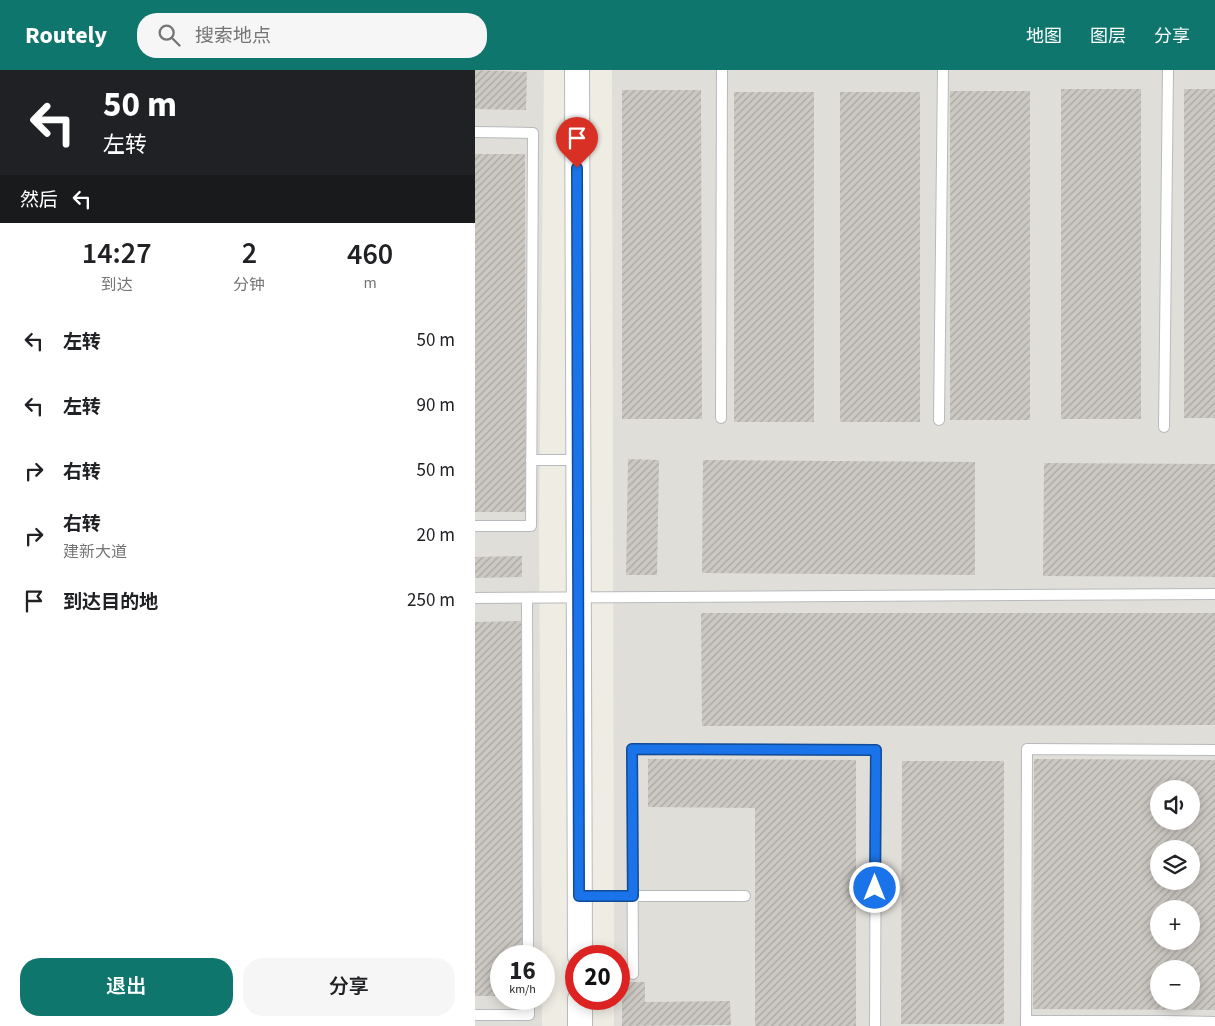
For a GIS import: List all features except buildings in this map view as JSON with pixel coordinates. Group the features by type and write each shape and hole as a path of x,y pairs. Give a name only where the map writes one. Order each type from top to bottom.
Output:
{"street":[{"path":"577,70 580,945"},
{"path":"580,1010 580,1026"}],"lane":[{"path":"721,418 722,70"},
{"path":"939,420 943,70"},
{"path":"1164,427 1168,70"},
{"path":"475,132 533,133 531,526 475,526"},
{"path":"531,460 578,460"},
{"path":"475,598 1215,594"},
{"path":"527,598 529,945"},
{"path":"633,974 632,749 876,750 875,1026"},
{"path":"1215,750 1027,749 1026,1023 1166,1024 1215,1022"},
{"path":"579,896 745,896"},
{"path":"475,1015 529,1015 529,1010"}],"shaded area":[{"path":"475,70 544,70 539,534 542,945 490,945 490,1010 542,1010 542,1026 475,1026"},
{"path":"612,70 1215,70 1215,1026 614,1026 614,1010 630,1010 630,945 614,945"}],"route":[{"path":"577,168 579,896 633,896 632,749 876,750 875,888"}]}
